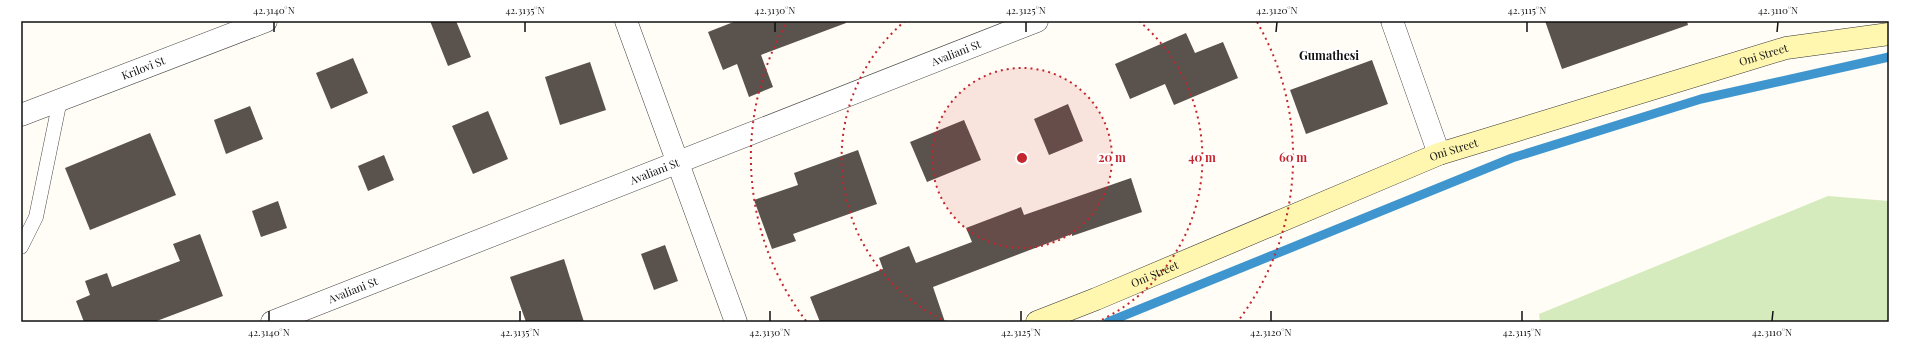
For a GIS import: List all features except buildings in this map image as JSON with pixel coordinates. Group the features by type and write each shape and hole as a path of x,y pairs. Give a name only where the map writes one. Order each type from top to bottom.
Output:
{"main road":[{"name":"Oni Street","path":"1037,322 1096,299 1439,154 1786,48 1889,34"}],"street":[{"name":"Krilovi St","path":"21,115 266,21"},
{"path":"626,21 736,322"},
{"name":"Avaliani St","path":"272,322 1037,21"},
{"path":"1392,21 1439,154"}],"lane":[{"path":"21,247 36,217 60,100"}],"green space":[{"path":"1828,196 1889,201 1889,322 1540,322 1539,314"}],"waterway":[{"path":"1108,322 1512,158 1701,99 1889,57"}],"district":[{"name":"Gumathesi","path":"1329,56"}]}
